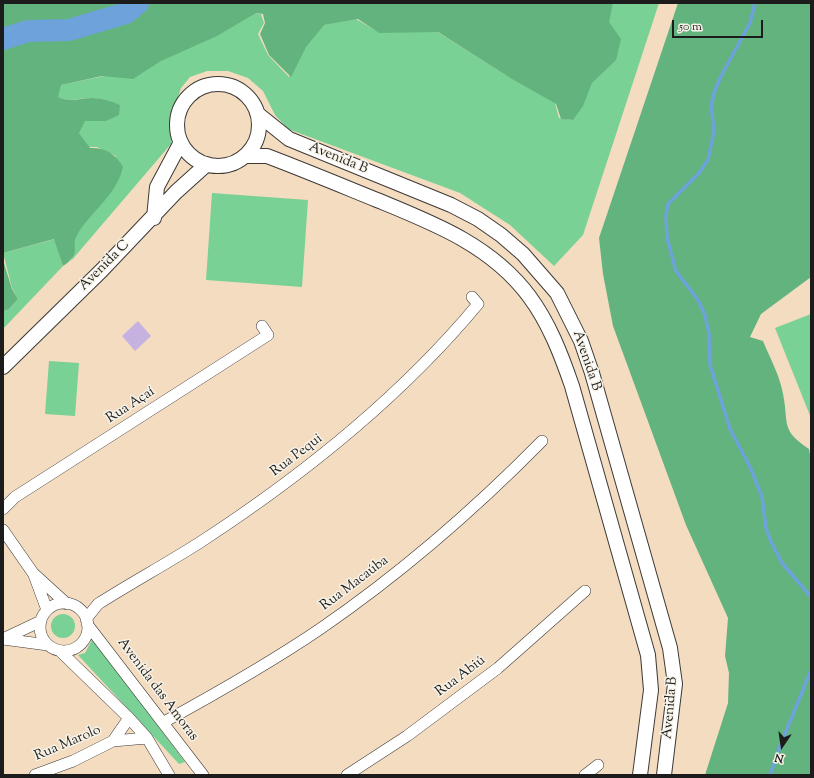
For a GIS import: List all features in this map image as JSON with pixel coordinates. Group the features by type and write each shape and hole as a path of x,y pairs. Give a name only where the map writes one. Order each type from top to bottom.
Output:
{"street":[{"path":"220,84 235,88 248,96 259,115 258,137 246,156 228,165 206,164 191,156 181,142 177,127 179,112 186,99 192,93 205,86 220,84"},
{"name":"Avenida B","path":"259,115 289,139 451,205 478,219 524,254 556,293 581,341 592,373 670,648 675,684 664,775"},
{"path":"154,218 155,192 160,178 181,142"},
{"name":"Avenida B","path":"246,156 267,156 448,230 487,255 511,276 536,307 560,352 572,386 648,655 651,690 640,775"},
{"name":"Avenida C","path":"3,367 154,218 176,192 206,164"},
{"name":"Rua Pequi","path":"87,621 98,604 204,540 329,450 396,391 456,331 478,304 472,297"},
{"name":"Rua Açaí","path":"3,509 15,497 268,335 262,326"},
{"name":"Rua Macaúba","path":"164,722 250,674 320,629 353,605 443,535 486,496 542,441"},
{"path":"3,530 33,573 47,610"},
{"path":"33,573 71,605 81,610 87,621 85,638 81,644 68,651 60,651"},
{"name":"Rua Abiú","path":"347,775 407,736 486,678 585,591"},
{"path":"48,645 40,634 41,621 47,610 59,604 71,605"},
{"name":"Rua Pequi","path":"71,605 98,604"},
{"path":"3,639 41,621"},
{"name":"Avenida das Amoras","path":"87,621 164,722 198,773"},
{"path":"3,639 48,645 60,651 129,718 147,738 169,775"},
{"name":"Rua Marolo","path":"113,741 129,718"},
{"name":"Rua Marolo","path":"35,775 73,761 113,741 147,738"},
{"path":"585,775 598,765"}],"green space":[{"path":"3,3 613,3 609,22 621,39 616,60 592,83 583,106 573,120 561,119 556,104 512,79 438,32 379,33 358,19 324,25 306,47 291,77 269,55 260,34 265,23 263,14 256,13 217,36 161,61 133,79 102,76 61,85 58,97 63,99 71,100 96,98 120,105 119,115 106,121 85,121 79,133 90,148 110,152 117,158 123,167 120,177 110,194 77,235 75,239 75,250 73,257 63,266 54,239 3,253"},
{"path":"611,3 659,3 583,235 554,266 510,225 460,193 288,129 275,115 263,91 248,78 228,71 207,71 190,77 181,88 172,115 171,144 71,261 74,252 74,236 116,156 97,147 88,147 78,132 84,120 119,105 109,101 91,98 70,100 62,99 57,97 60,85 148,67 255,13 261,14 264,23 258,34 268,55 289,77 305,46 323,25 356,19 378,32 436,31 511,78 555,103 559,118 571,120 608,22"},
{"path":"678,3 811,3 811,277 761,314 750,337 763,341 780,381 787,425 794,436 809,449 811,461 811,775 705,775 728,703 729,673 725,656 728,618 686,525 613,326 603,274 599,238"},
{"path":"212,193 308,200 302,287 206,280"},
{"path":"55,239 63,266 3,329 3,311 10,308 18,299 12,288 3,253"},
{"path":"3,260 12,289 18,299 9,309 3,311"},
{"path":"811,314 811,418 775,328"},
{"path":"49,361 79,363 75,416 45,414"},
{"path":"63,614 72,617 75,626 72,635 63,638 54,635 51,626 54,617"},
{"path":"93,638 185,762 179,764 78,655 85,653"}],"building":[{"path":"138,321 151,336 135,351 122,336"}],"waterway":[{"path":"3,39 28,31 69,30 126,13 138,3"},
{"path":"755,3 750,23 721,76 714,93 711,105 714,131 708,160 699,173 668,204 666,215 667,238 676,271 698,300 705,315 709,334 710,365 730,429 751,469 762,497 766,528 771,542 782,563 811,597"},
{"path":"770,775 780,746 811,670"}]}
